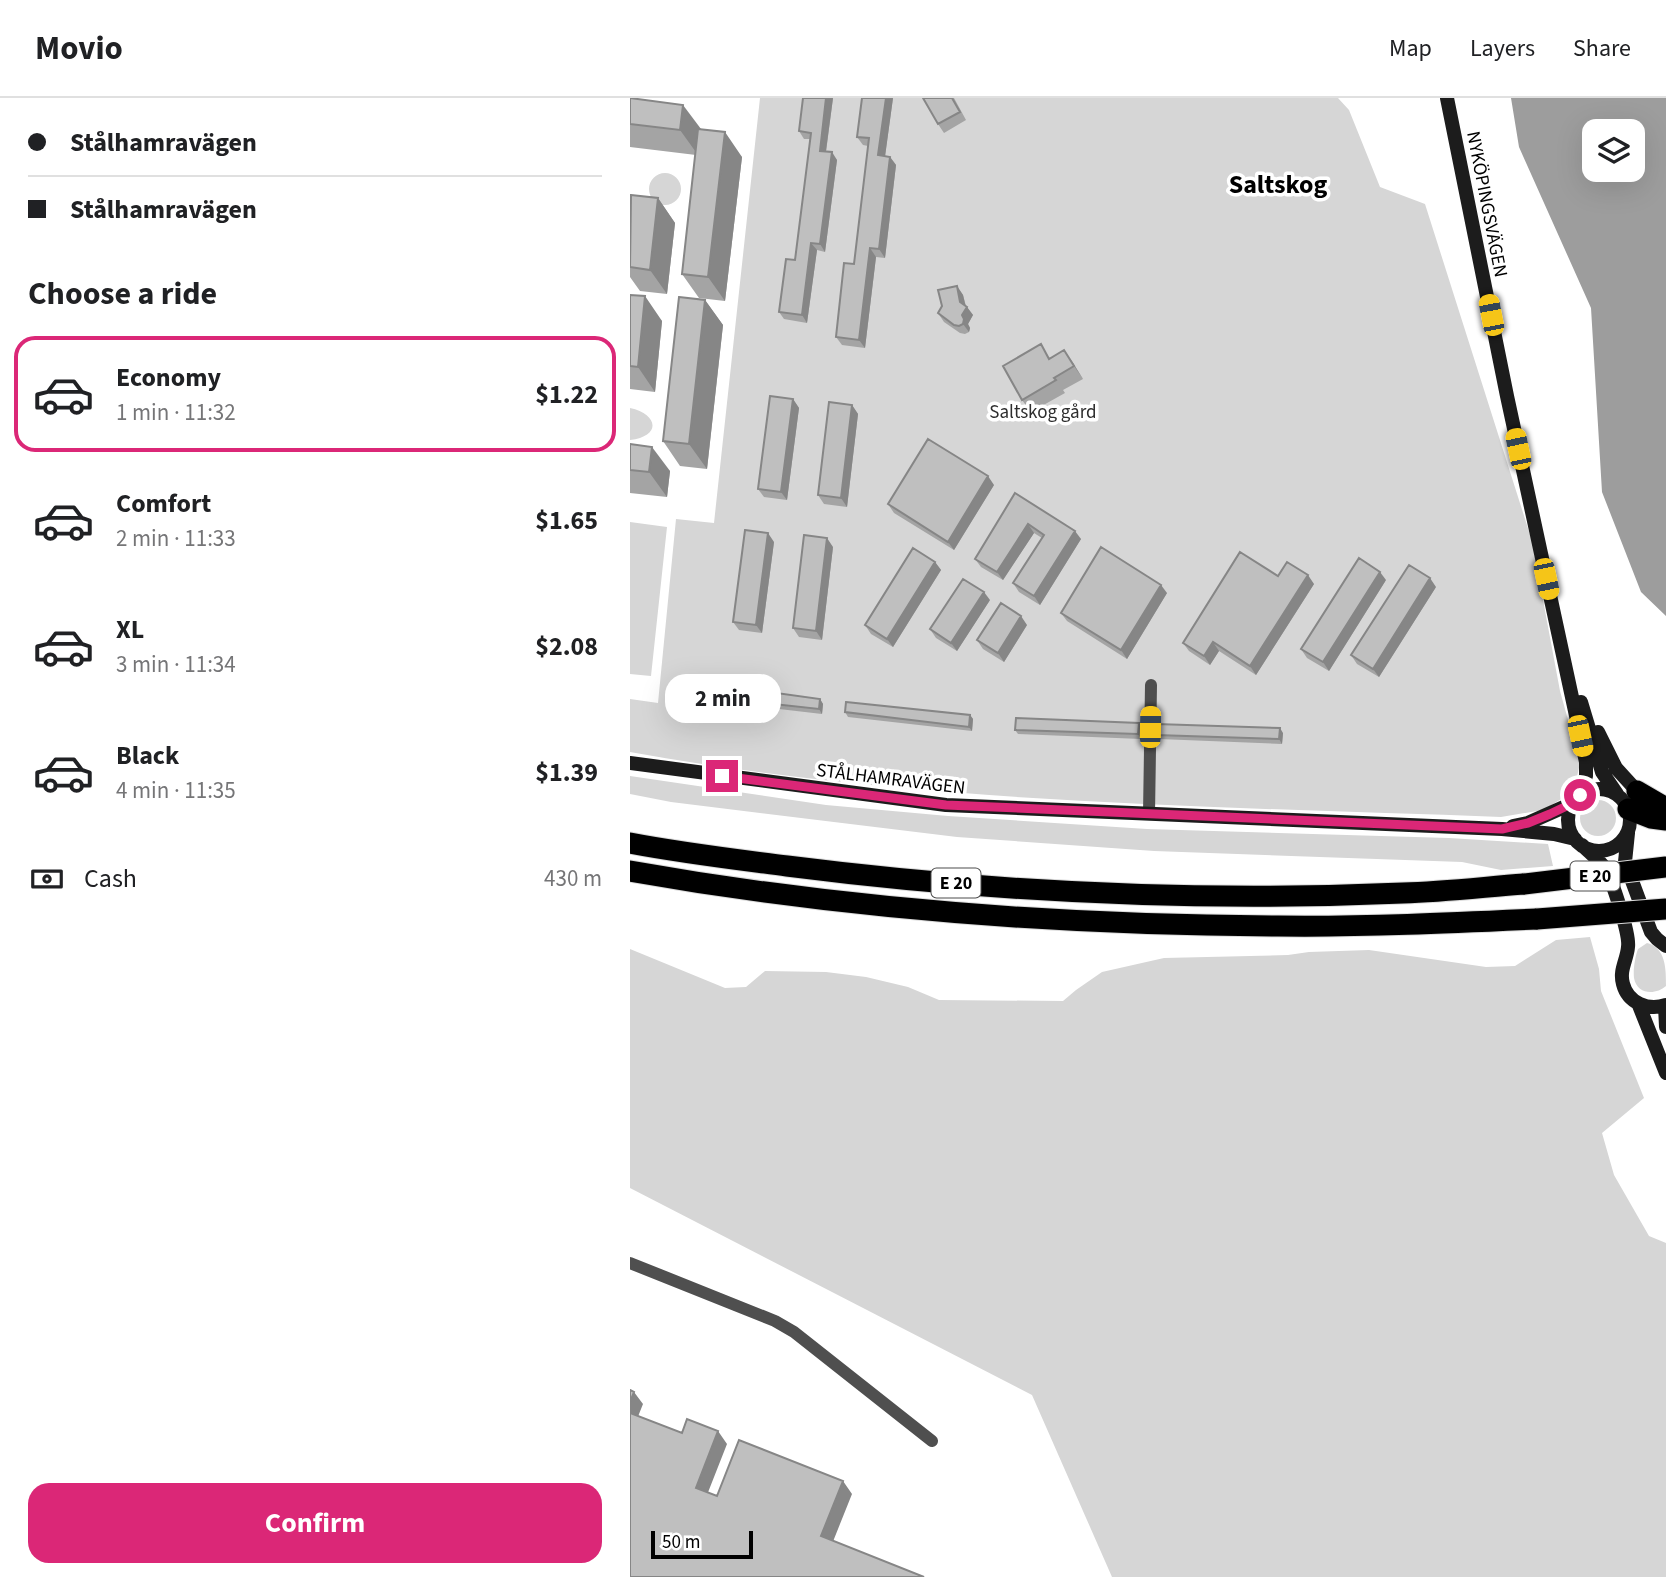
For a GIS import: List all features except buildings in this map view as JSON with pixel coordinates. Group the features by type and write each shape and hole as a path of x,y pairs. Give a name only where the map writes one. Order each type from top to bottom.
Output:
{"highway":[{"path":"1628,806 1666,808"},
{"path":"1628,806 1651,818 1666,820"},
{"name":"E 20","path":"630,843 676,852 863,876 1031,890 1169,896 1405,893 1524,884 1666,867"},
{"name":"E 20","path":"630,872 859,903 1029,918 1167,925 1409,925 1666,909"}],"main road":[{"name":"NYKÖPINGSVÄGEN","path":"1447,98 1507,396 1586,762 1586,776 1577,799"},
{"name":"NYKÖPINGSVÄGEN","path":"1551,605 1602,772 1628,806"},
{"path":"1578,692 1616,768 1628,806 1625,862 1648,925 1657,939 1666,946"},
{"name":"STÅLHAMRAVÄGEN","path":"630,763 946,805 1502,829 1554,834 1578,842"},
{"path":"1628,806 1609,790 1589,790 1577,799 1568,816 1569,825 1578,842 1605,868 1620,906 1628,940 1621,976 1626,992 1638,1003 1655,1008 1666,1005 1666,1027"},
{"name":"STÅLHAMRAVÄGEN","path":"1502,829 1528,823 1577,799"},
{"path":"1578,842 1590,849 1608,849 1622,841 1628,806"},
{"path":"1638,1003 1666,1073"}],"street":[{"path":"1149,814 1151,685"},
{"path":"630,1263 750,1310 794,1332 932,1441"}],"green space":[{"name":"Saltskog gård","path":"760,98 1338,98 1349,110 1380,187 1425,204 1532,541 1560,691 1580,763 1575,786 1563,798 1543,810 1501,817 1283,810 955,793 846,783 630,752 630,699 658,703 676,519 714,523"},
{"path":"665,173 677,177 681,189 677,201 665,205 653,201 649,189 653,177"},
{"path":"630,408 646,415 652,425 647,434 630,440"},
{"path":"630,522 667,527 651,676 630,674"},
{"path":"630,776 826,805 948,816 1147,829 1449,838 1548,844 1553,866 1501,870 1462,862 1154,851 957,837 671,802 630,794"},
{"path":"1598,800 1611,805 1616,818 1611,831 1598,836 1585,831 1580,818 1585,805"},
{"path":"1590,937 1599,969 1601,991 1644,1098 1602,1133 1614,1175 1649,1236 1666,1243 1666,1577 1112,1577 1032,1395 630,1188 630,949 725,988 746,987 765,971 826,972 866,977 908,987 939,1000 1063,1001 1102,972 1164,958 1369,950 1486,967 1515,966 1556,940"},
{"path":"1647,943 1658,949 1665,966 1666,986 1652,992 1639,988 1634,978 1638,949"}],"shaded area":[{"path":"1511,98 1666,98 1666,616 1641,592 1602,492 1591,308 1519,147"}],"district":[{"name":"Saltskog","path":"1278,184"}],"route":[{"path":"722,776 946,805 1502,829 1550,814 1573,803 1580,795"}]}
